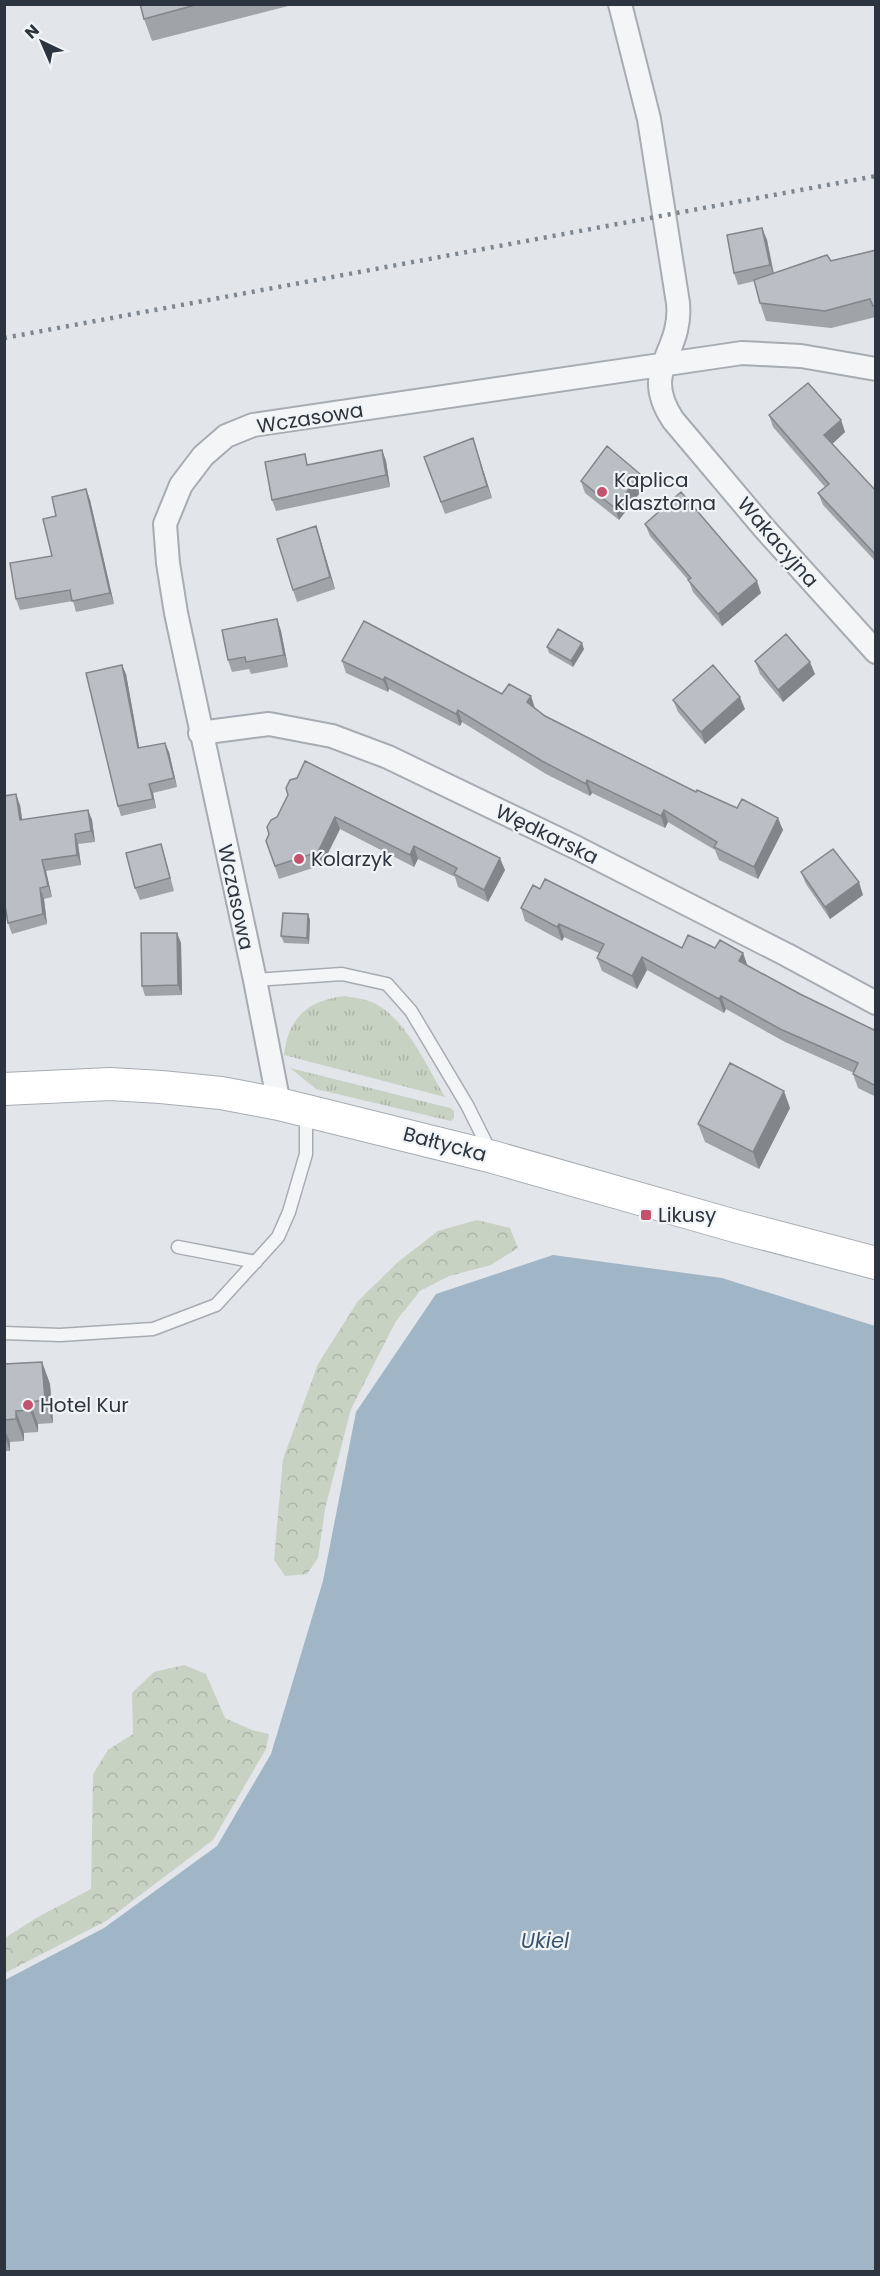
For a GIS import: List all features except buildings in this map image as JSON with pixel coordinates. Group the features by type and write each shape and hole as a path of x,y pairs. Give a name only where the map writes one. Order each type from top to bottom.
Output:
{"main road":[{"name":"Bałtycka","path":"4,1089 110,1084 161,1087 221,1094 292,1107 493,1156 735,1226 876,1263"}],"street":[{"path":"620,4 656,152 678,303 677,331 662,366"},
{"name":"Wczasowa","path":"292,1107 255,980 200,733 168,563 165,524 181,485 203,456 226,436 253,425 742,353 801,356 876,369"},
{"name":"Wakacyjna","path":"662,366 660,389 666,408 673,420 764,528 876,652"},
{"name":"Wędkarska","path":"200,733 269,724 332,736 388,757 609,864 876,1003"}],"lane":[{"path":"255,980 342,974 387,984 411,1011 467,1105 493,1156"},
{"path":"4,1333 60,1335 153,1329 216,1305 278,1237 289,1212 306,1154 292,1107"},
{"path":"178,1247 256,1262"}],"green space":[{"path":"345,996 376,1004 398,1022 416,1046 445,1097 284,1055 290,1031 302,1013 320,1002"},
{"path":"290,1068 450,1108 454,1111 454,1118 451,1121 316,1089"},
{"path":"477,1220 510,1228 518,1248 491,1265 449,1276 420,1291 396,1321 351,1409 325,1509 318,1558 307,1574 285,1576 274,1560 283,1459 318,1364 358,1301 398,1262 438,1231"},
{"path":"184,1665 206,1674 225,1718 252,1730 269,1734 266,1749 213,1840 106,1921 5,1973 5,1938 38,1917 91,1889 93,1774 108,1750 133,1734 132,1693 154,1672"}],"water":[{"name":"Ukiel","path":"553,1255 722,1278 875,1326 875,2271 5,2271 5,1980 104,1928 217,1846 271,1754 323,1581 356,1412 436,1294"}],"railway":[{"path":"4,338 876,176"}],"place":[{"name":"Kaplica klasztorna","path":"602,492"},
{"name":"Kolarzyk","path":"299,859"},
{"name":"Likusy","path":"646,1215"},
{"name":"Hotel Kur","path":"28,1405"}]}
